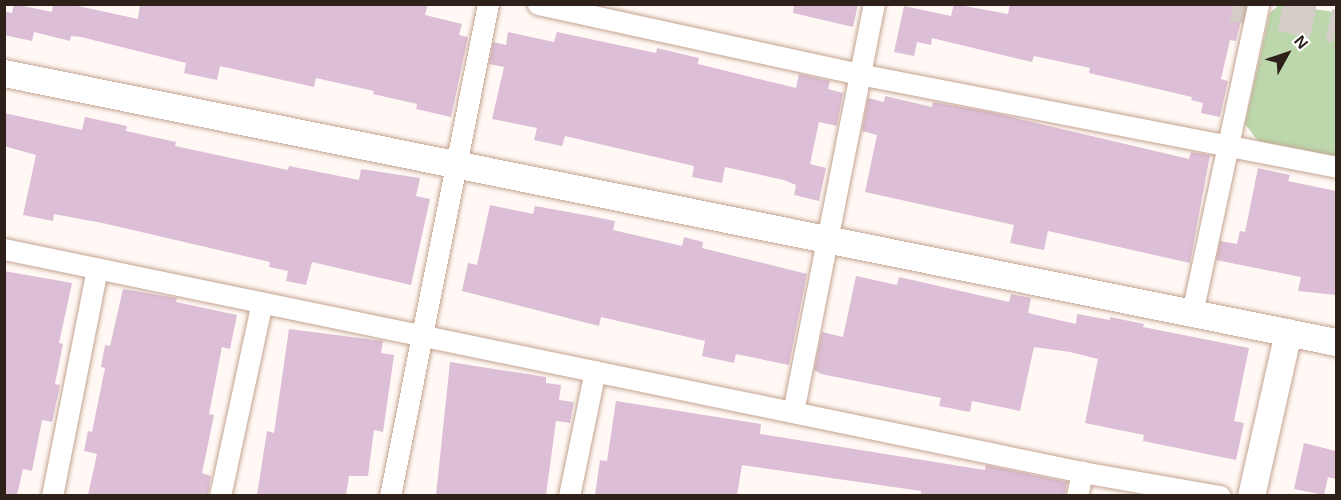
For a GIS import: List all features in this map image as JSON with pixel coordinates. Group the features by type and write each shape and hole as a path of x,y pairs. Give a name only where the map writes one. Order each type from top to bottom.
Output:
{"street":[{"path":"390,495 453,165 488,4"},
{"path":"538,4 859,74 1230,145 1336,168"},
{"path":"793,412 874,4"},
{"path":"1192,313 1230,145 1258,4"},
{"path":"4,74 1336,342"},
{"path":"4,249 1082,472 1220,495"},
{"path":"51,495 97,268"},
{"path":"220,495 261,302"},
{"path":"1251,495 1288,332"},
{"path":"569,495 595,371"},
{"path":"1077,495 1082,472"}],"green space":[{"path":"1279,5 1336,12 1336,156 1258,141 1245,124 1270,13"}],"building":[{"path":"14,4 52,12 53,4 69,4 138,19 140,4 428,4 425,15 462,24 459,35 468,37 451,117 416,109 417,104 373,94 374,91 316,78 314,87 220,66 217,80 184,73 186,63 81,37 71,36 70,41 34,32 32,41 4,35 4,11 12,13"},
{"path":"794,4 858,4 853,27 793,13"},
{"path":"954,4 1008,14 1010,4 1245,4 1236,41 1230,40 1221,79 1228,81 1220,117 1201,113 1203,103 1191,100 1192,97 1089,73 1090,68 1034,56 1032,62 932,38 931,45 917,42 914,56 894,52 904,6 951,16"},
{"path":"508,32 554,42 557,32 656,53 657,48 699,58 698,64 796,88 799,74 830,81 828,89 843,93 837,126 819,122 810,164 826,168 819,201 794,195 796,185 784,180 725,167 722,183 692,177 694,166 565,136 562,146 534,140 537,128 492,119 504,67 489,64 493,42 506,45"},
{"path":"885,96 932,107 933,102 990,112 1189,159 1191,152 1210,155 1190,263 1048,231 1044,250 1010,243 1014,225 865,192 877,135 862,131 868,98 884,102"},
{"path":"4,113 82,130 85,117 127,126 126,131 176,142 175,146 288,170 289,166 359,180 361,169 420,178 416,196 430,199 411,285 312,262 306,285 286,281 288,271 269,267 270,262 107,224 54,214 53,221 23,215 36,155 4,146"},
{"path":"1258,168 1290,175 1288,181 1336,191 1336,295 1298,291 1301,277 1216,260 1220,241 1237,244 1240,231 1245,232"},
{"path":"490,205 533,214 535,206 615,221 613,230 682,246 684,237 703,242 702,248 807,274 789,365 736,354 734,363 702,356 705,341 601,317 599,326 462,291 468,263 477,265"},
{"path":"4,271 72,283 59,343 63,344 55,384 60,385 52,422 42,420 32,471 23,469 17,495 4,495"},
{"path":"856,276 897,285 899,277 1009,302 1011,294 1031,298 1028,313 1076,324 1077,314 1110,320 1110,317 1144,324 1143,327 1249,348 1234,421 1244,423 1236,460 1143,441 1144,435 1085,423 1098,359 1070,352 1034,347 1020,411 972,401 970,412 939,406 941,398 821,374 814,370 822,332 843,337"},
{"path":"123,289 177,298 176,302 237,315 230,349 222,347 209,414 214,415 202,473 211,476 208,495 88,495 97,454 84,451 88,431 92,432 105,368 101,367 105,345 110,346"},
{"path":"289,329 383,341 381,353 394,355 383,432 374,430 368,476 349,476 346,495 257,495 267,431 274,433"},
{"path":"450,362 546,377 546,383 561,385 559,400 574,402 570,423 556,421 546,495 436,495"},
{"path":"616,401 761,424 760,434 985,470 986,465 1067,482 1065,495 921,495 921,491 742,465 737,495 595,495 600,460 607,461"},
{"path":"1304,443 1336,451 1336,479 1328,477 1324,495 1294,489"}],"tunnel":[{"path":"1233,4 1336,26"}]}
